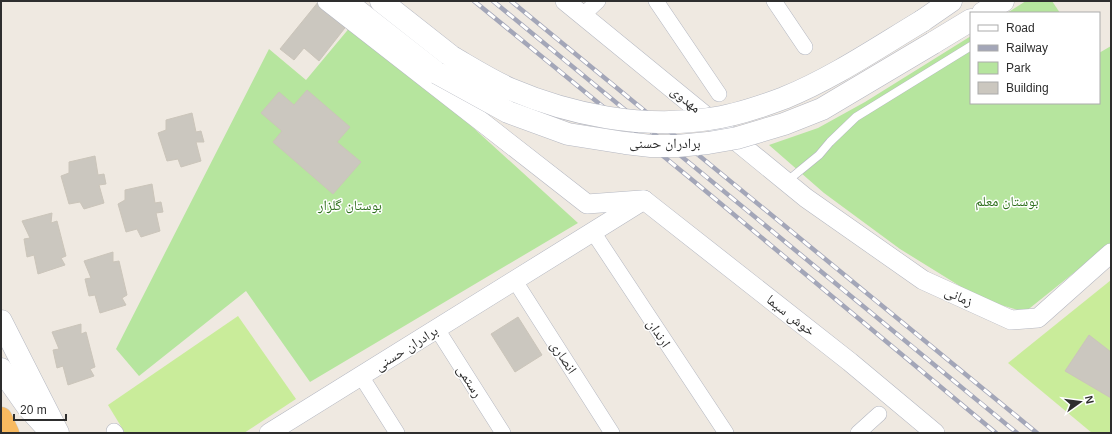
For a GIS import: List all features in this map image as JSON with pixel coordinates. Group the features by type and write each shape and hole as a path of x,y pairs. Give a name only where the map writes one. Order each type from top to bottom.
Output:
{"highway":[{"path":"1,418 8,433"}],"main road":[{"name":"برادران حسنی","path":"345,1 444,65 508,112 568,134 651,146 677,146 708,143 737,138 784,124 822,109 970,21"},
{"name":"برادران حسنی","path":"381,1 444,65 569,110 626,120 678,122 709,120 737,114 784,98 821,81 922,21 951,1"},
{"path":"985,12 1003,1"},
{"path":"1,321 58,433"},
{"path":"1,369 27,406 43,425 53,433"}],"street":[{"path":"327,1 587,204 644,200"},
{"name":"مهدوی","path":"565,1 583,8 806,198"},
{"path":"583,8 598,1"},
{"path":"656,1 719,94"},
{"path":"774,1 805,47"},
{"name":"زمانی","path":"806,198 923,280 1011,320 1038,318 1111,253"},
{"name":"برادران حسنی","path":"270,433 644,200"},
{"name":"خوش سیما","path":"644,200 850,362 935,433"},
{"path":"587,204 586,213 589,228 593,232"},
{"name":"ارندان","path":"593,232 726,433"},
{"name":"انصاری","path":"515,280 612,433"},
{"name":"رستمی","path":"437,329 503,433"},
{"path":"361,376 397,433"},
{"path":"858,433 879,414"}],"lane":[{"path":"786,182 819,155 856,117 970,47"}],"green space":[{"path":"1026,1 1052,1 1059,12 1009,12"},
{"name":"بوستان گلزار","path":"351,26 434,92 578,223 310,382 246,291 139,376 116,349 269,49 306,80"},
{"name":"بوستان معلم","path":"970,37 970,104 1100,104 1100,52 1111,46 1111,243 1025,312 994,303 963,288 900,249 824,193 769,145 818,128 865,102"},
{"path":"1111,280 1111,433 1092,433 1008,363"},
{"path":"238,316 296,399 244,433 125,433 108,405"}],"building":[{"path":"319,1 348,24 319,61 304,48 294,60 280,49"},
{"path":"307,90 350,127 337,142 361,162 333,194 273,142 282,131 261,113 279,92 294,105"},
{"path":"192,113 196,132 201,131 204,142 196,142 201,161 181,167 178,159 167,161 158,133 166,130 166,120"},
{"path":"95,156 98,175 104,174 106,184 99,185 104,203 84,209 80,202 69,204 61,176 69,173 69,162"},
{"path":"152,184 155,203 161,202 163,212 156,213 160,231 141,237 137,229 126,232 118,204 125,200 125,190"},
{"path":"52,213 51,223 57,221 66,256 61,258 65,265 38,274 34,255 27,257 24,239 30,238 22,221"},
{"path":"113,252 113,262 119,261 127,295 122,298 126,305 100,313 95,295 89,296 85,279 91,278 84,261"},
{"path":"518,317 542,355 515,372 491,334"},
{"path":"81,324 81,334 86,332 95,367 90,369 94,376 68,385 63,366 57,368 53,350 59,349 52,332"},
{"path":"1089,335 1111,352 1111,398 1065,371"}],"railway":[{"path":"474,1 696,183 996,433"},
{"path":"493,1 1017,433"},
{"path":"511,1 1037,433"}]}
